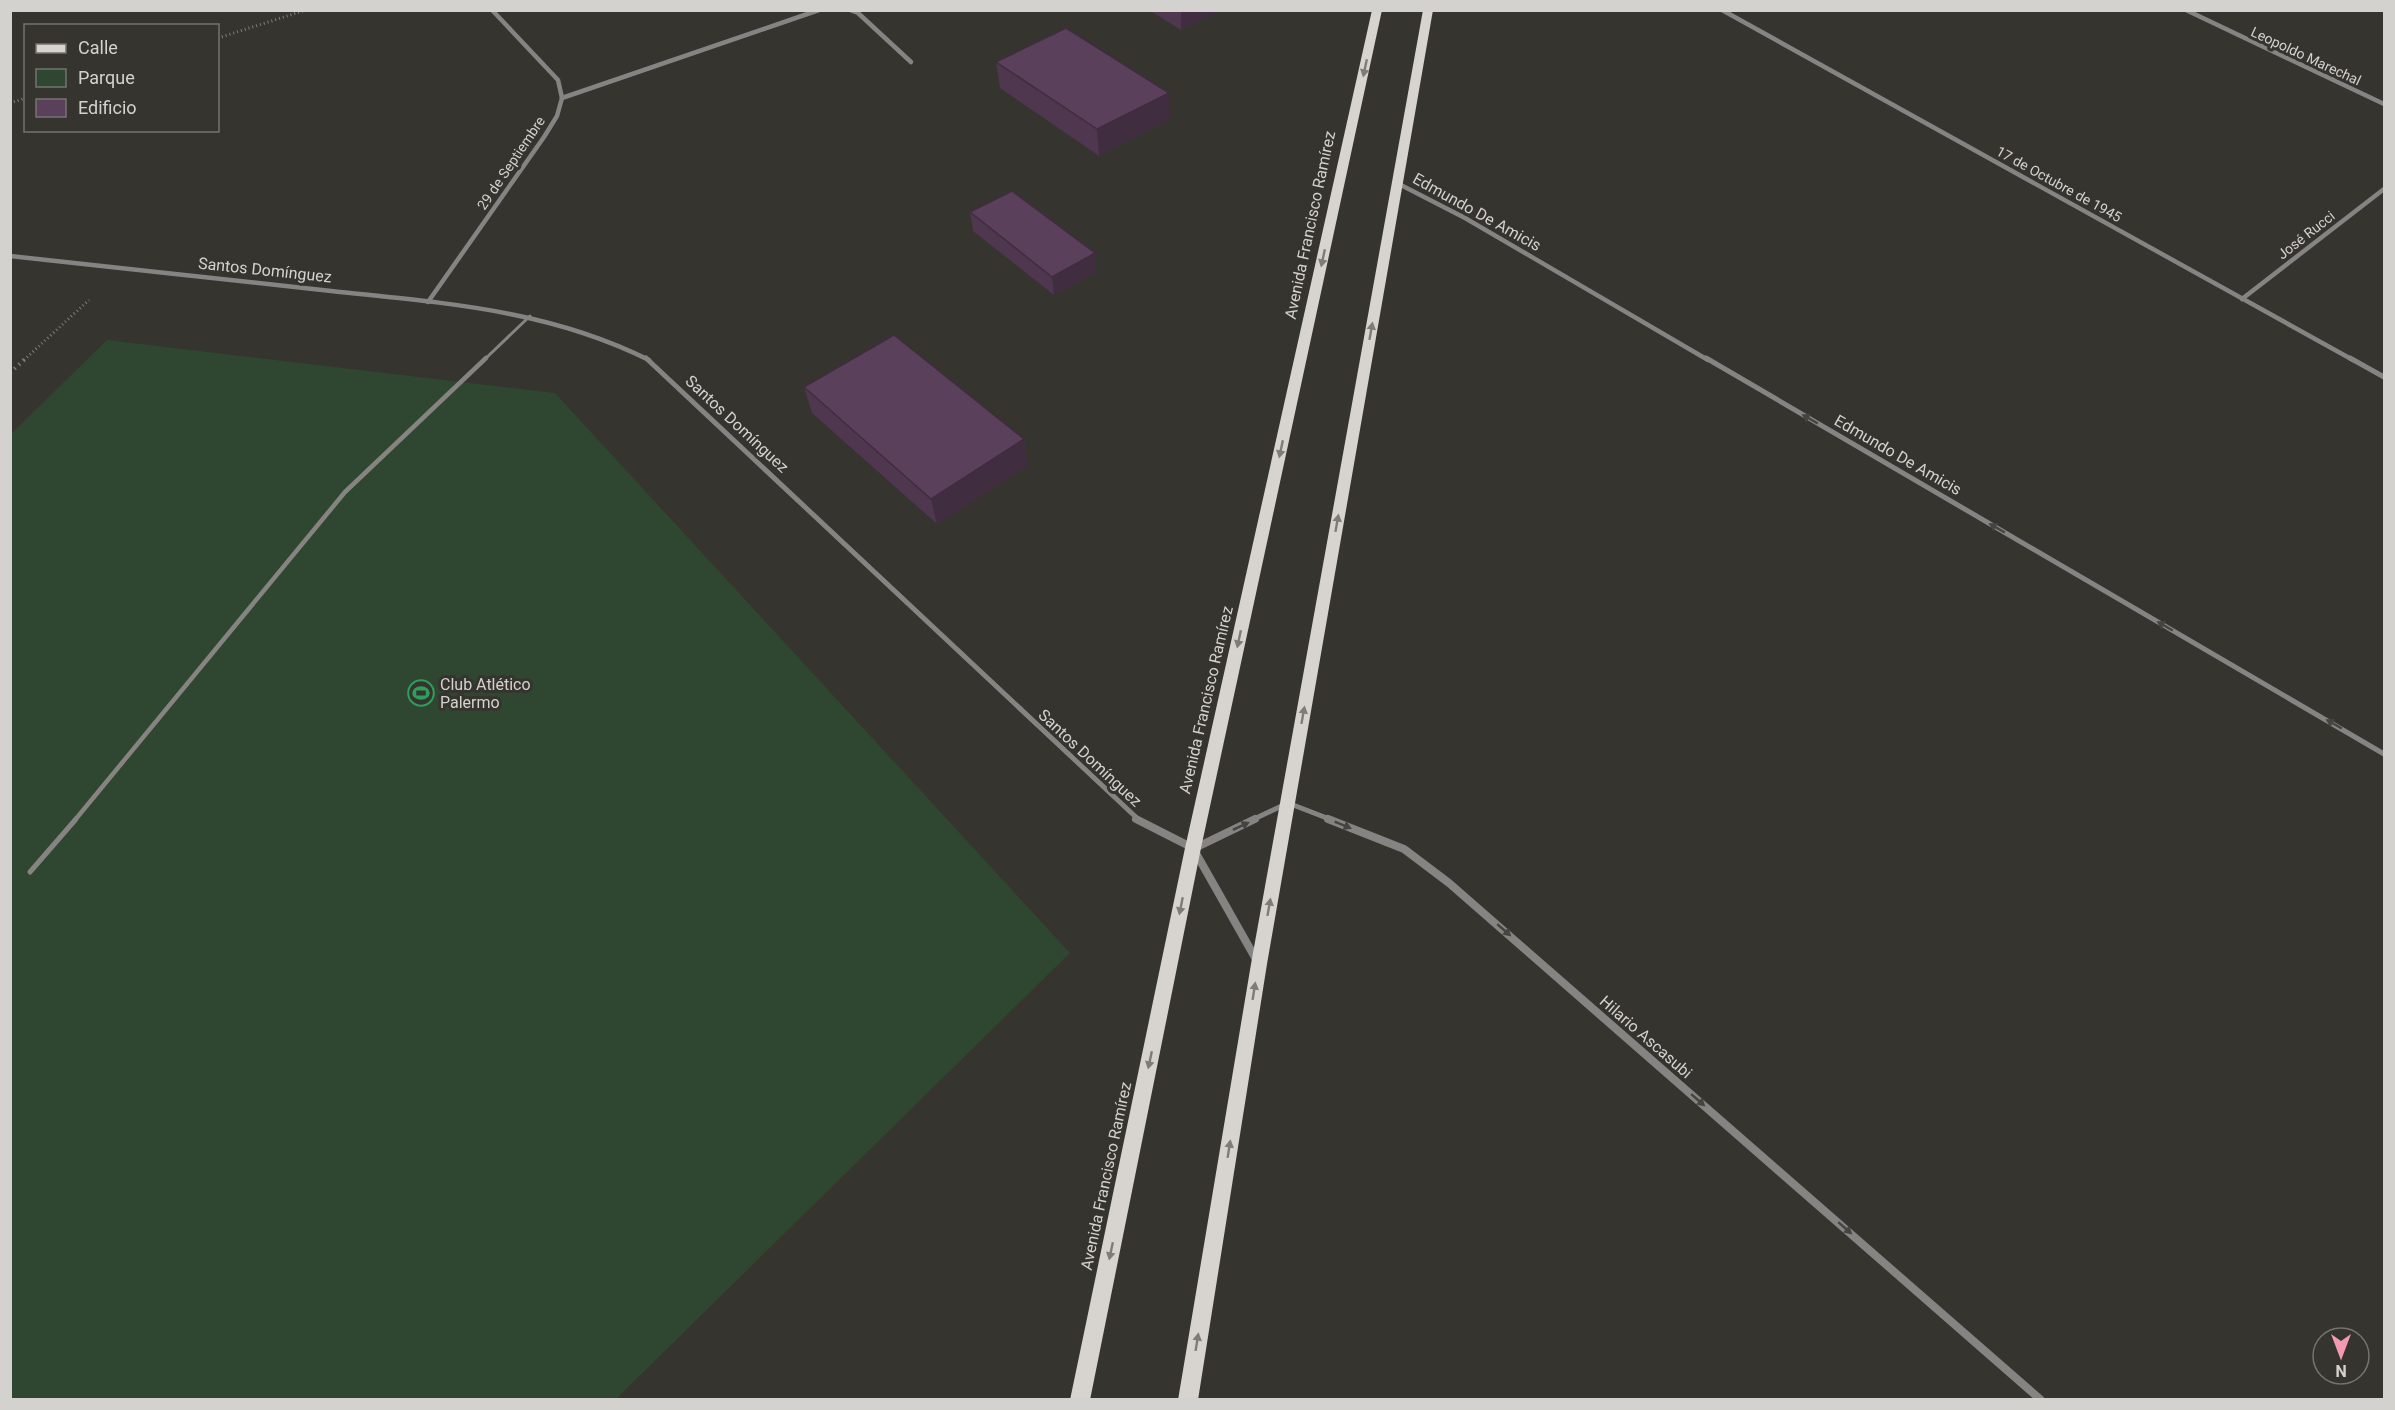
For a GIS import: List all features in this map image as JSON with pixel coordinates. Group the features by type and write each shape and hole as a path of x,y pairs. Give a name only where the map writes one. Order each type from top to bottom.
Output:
{"main road":[{"name":"Avenida Francisco Ramírez","path":"1080,1400 1193,849 1377,10"},
{"path":"1188,1400 1259,964 1428,10"}],"street":[{"path":"492,10 558,80 562,98 819,10"},
{"path":"850,10 858,13 911,62"},
{"name":"17 de Octubre de 1945","path":"1722,10 2385,377"},
{"name":"Leopoldo Marechal","path":"2186,10 2385,104"},
{"name":"29 de Septiembre","path":"428,302 544,137 557,116 562,98"},
{"name":"Edmundo De Amicis","path":"1397,183 1465,218 2385,754"},
{"name":"José Rucci","path":"2242,299 2385,189"},
{"name":"Santos Domínguez","path":"10,256 428,302 530,316 590,332 626,347 651,361 1136,819 1193,849"},
{"path":"1259,964 1193,849 1288,803"},
{"name":"Hilario Ascasubi","path":"1288,803 1404,849 1449,883 2041,1400"}],"lane":[{"path":"30,872 113,777 216,646 345,492 530,316"}],"path":[{"path":"219,38 306,10"},
{"path":"10,373 123,268"}],"green space":[{"name":"Club Atlético Palermo","path":"107,340 555,393 1070,953 616,1399 11,1399 11,434"}],"building":[{"path":"1066,28 1169,93 1097,129 996,62"},
{"path":"1012,191 1095,253 1052,277 970,212"},
{"path":"894,335 1024,439 931,499 804,387"}],"place":[{"name":"Club Atlético Palermo","path":"421,693"}]}
